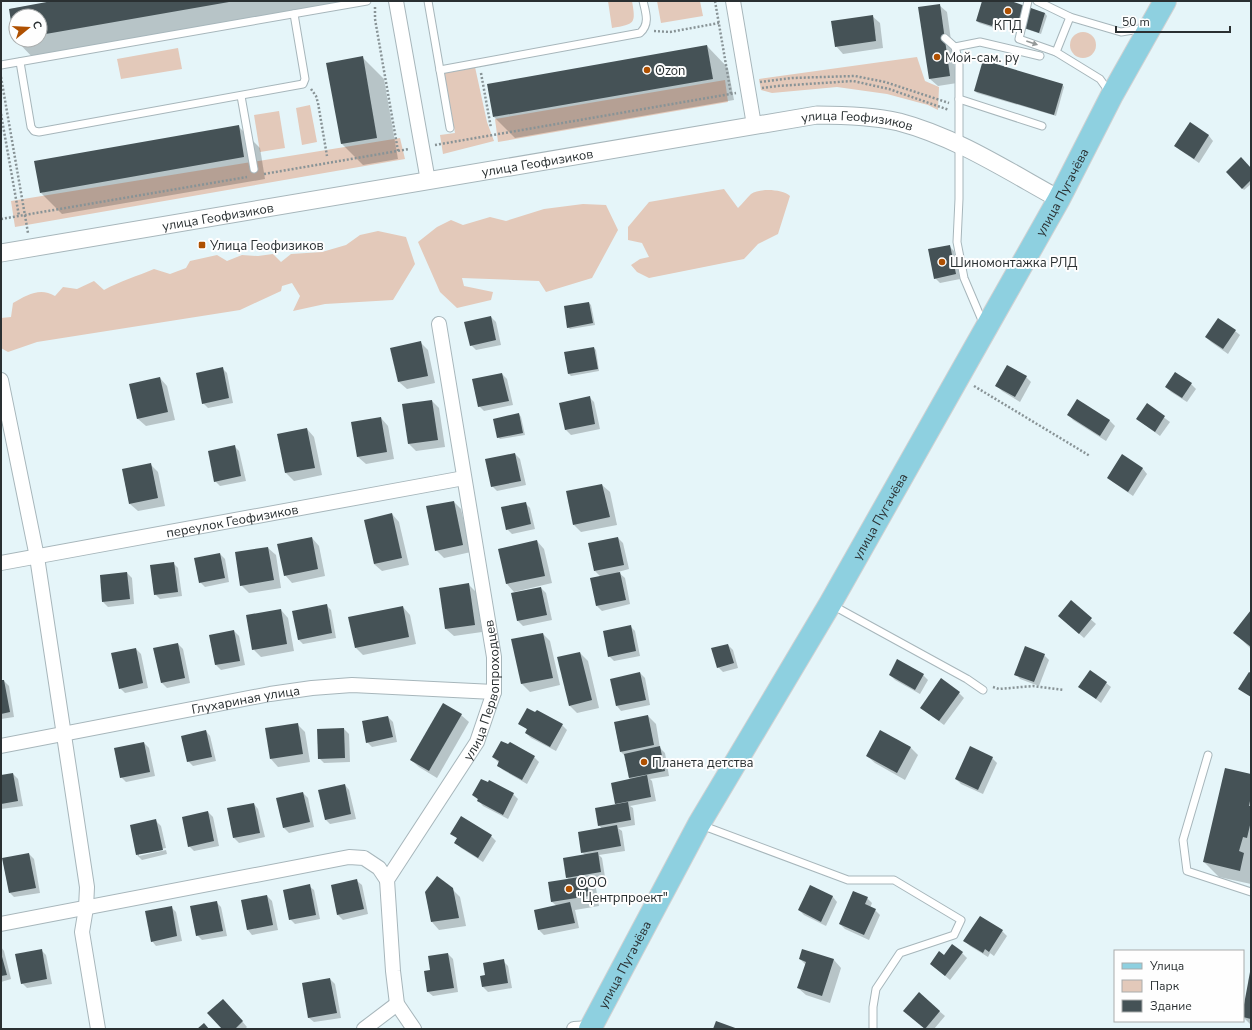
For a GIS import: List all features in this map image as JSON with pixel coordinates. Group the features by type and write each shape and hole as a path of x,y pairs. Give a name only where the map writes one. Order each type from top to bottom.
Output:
{"main road":[{"name":"улица Пугачёва","path":"585,1029 699,824 830,604 1059,198 1112,95 1165,1"}],"street":[{"path":"396,1 428,181"},
{"path":"733,1 754,125"},
{"name":"улица Геофизиков","path":"1,253 817,115 868,117 898,122 918,128 959,145 1059,198"},
{"name":"улица Первопроходцев","path":"387,880 477,742 494,692 494,656 439,324"},
{"path":"1,380 37,557 87,887 86,908 82,932 98,1029"},
{"name":"переулок Геофизиков","path":"1,563 464,478"},
{"name":"Глухариная улица","path":"1,746 270,694 312,688 352,685 494,692"},
{"path":"1,924 349,857 364,858 379,868 387,880 393,971 397,1004 414,1029"},
{"path":"364,1029 397,1004"}],"lane":[{"path":"1,65 367,1"},
{"path":"428,1 450,128"},
{"path":"440,70 633,36 644,30 647,19 644,1"},
{"path":"1028,1 1019,39 1056,52 1100,79 1112,95"},
{"path":"1037,1 1070,17 1121,32 1150,27"},
{"path":"20,62 31,127 36,132 298,86 304,82 305,79 294,14"},
{"path":"1056,52 1070,17"},
{"path":"945,38 955,47 959,62 957,242 964,278 985,329"},
{"path":"955,47 980,42 1040,56"},
{"path":"241,96 256,172"},
{"path":"959,102 1042,126"},
{"path":"830,604 967,679 983,690"},
{"path":"1208,755 1184,840 1187,872 1251,892"},
{"path":"699,824 848,880 894,880 960,920 954,935 900,953 876,989 873,1007 873,1029"}],"path":[{"path":"376,1 375,19 398,151"},
{"path":"715,1 731,94"},
{"path":"644,30 664,32 719,23"},
{"path":"479,63 491,128"},
{"path":"256,172 398,151 731,94 748,88 792,78 854,76 885,82 959,102"},
{"path":"1,77 30,248"},
{"path":"748,88 853,81 889,89 959,114"},
{"path":"304,82 316,96 327,156"},
{"path":"1,114 19,216"},
{"path":"1,219 250,176"},
{"path":"958,376 1090,456"},
{"path":"967,679 999,689 1033,686 1064,690"}],"green space":[{"path":"608,1 632,1 634,14 632,22 612,28"},
{"path":"657,1 700,1 703,16 661,23"},
{"path":"1083,32 1092,36 1096,45 1092,54 1083,58 1074,54 1070,45 1074,36"},
{"path":"178,48 182,69 121,79 117,59"},
{"path":"917,57 925,81 939,87 938,110 928,105 887,94 837,87 772,93 761,90 759,79"},
{"path":"475,67 487,122 494,141 443,154 440,135 455,133 444,72"},
{"path":"725,80 728,102 498,142 495,119"},
{"path":"310,105 317,142 302,145 296,108"},
{"path":"279,111 285,148 260,152 254,115"},
{"path":"400,138 405,159 15,227 11,201"},
{"path":"724,189 738,208 751,194 755,192 771,190 782,192 790,196 778,234 758,244 744,259 649,278 637,272 631,265 640,259 649,257 642,243 628,240 628,227 649,202"},
{"path":"583,204 606,205 618,230 592,278 546,292 539,281 462,278 464,286 493,292 491,300 457,308 440,292 418,242 437,227 451,220 463,225 490,217 506,221 544,209"},
{"path":"378,231 406,237 415,264 393,300 325,304 293,311 300,296 292,283 282,286 281,291 240,310 37,342 8,352 1,348 1,318 11,317 13,303 34,293 44,292 55,296 63,287 77,289 94,281 104,290 154,269 170,274 186,268 190,261 217,255 227,261 242,255 258,256 273,254 281,262 291,254 322,252 346,245 360,235"}],"building":[{"path":"52,1 229,1 48,34 48,8 14,8"},
{"path":"982,1 1011,1 1045,13 1039,33 995,18 992,26 976,21"},
{"name":"Мой-сам. ру","path":"940,4 950,76 929,79 918,7"},
{"path":"873,15 876,41 835,47 831,21"},
{"path":"707,45 713,79 493,117 487,84"},
{"path":"363,56 377,138 341,144 326,63"},
{"path":"983,60 1063,84 1054,115 974,91"},
{"path":"1190,122 1209,135 1194,159 1174,146"},
{"path":"239,125 244,157 40,193 34,161"},
{"path":"1241,157 1251,168 1251,180 1242,189 1226,172"},
{"name":"Шиномонтажка РЛД","path":"950,245 956,274 934,279 928,249"},
{"path":"589,302 593,323 567,328 564,306"},
{"path":"491,316 496,340 470,346 464,322"},
{"path":"1218,318 1236,330 1223,349 1205,337"},
{"path":"421,341 428,376 398,382 390,348"},
{"path":"594,347 598,369 568,374 564,352"},
{"path":"1007,365 1027,376 1015,397 995,386"},
{"path":"223,367 229,398 202,404 196,373"},
{"path":"1175,372 1192,383 1182,398 1165,387"},
{"path":"502,373 509,401 478,407 472,379"},
{"path":"160,377 168,412 137,419 129,384"},
{"path":"590,396 595,424 565,430 559,403"},
{"path":"1077,399 1110,420 1100,436 1067,415"},
{"path":"432,400 438,440 408,444 402,404"},
{"path":"1147,403 1165,416 1155,432 1136,419"},
{"path":"519,413 523,433 497,438 493,419"},
{"path":"381,417 387,452 357,457 351,422"},
{"path":"307,428 315,468 285,473 277,434"},
{"path":"235,445 241,476 214,482 208,451"},
{"path":"515,453 521,481 491,487 485,459"},
{"path":"1122,454 1143,468 1128,492 1107,478"},
{"path":"151,463 158,498 129,504 122,469"},
{"path":"602,484 610,517 573,525 566,491"},
{"path":"454,501 463,545 435,551 426,506"},
{"path":"526,502 531,524 506,530 501,507"},
{"path":"392,513 402,558 374,564 364,520"},
{"path":"312,537 318,569 284,576 277,544"},
{"path":"618,537 624,565 594,571 588,543"},
{"path":"537,540 545,576 506,584 498,549"},
{"path":"268,547 274,580 240,586 235,552"},
{"path":"220,553 225,578 199,583 194,558"},
{"path":"174,562 178,592 154,595 150,565"},
{"path":"127,572 130,599 102,602 100,575"},
{"path":"620,572 626,600 596,606 590,578"},
{"path":"469,583 475,625 445,629 439,588"},
{"path":"541,587 547,615 517,621 511,593"},
{"path":"1071,600 1092,618 1079,634 1058,616"},
{"path":"327,604 332,633 298,640 292,611"},
{"path":"403,606 409,637 355,648 348,617"},
{"path":"281,609 287,644 252,650 246,615"},
{"path":"1251,610 1251,647 1233,633"},
{"path":"631,625 636,651 608,657 603,631"},
{"path":"234,630 240,661 215,665 209,635"},
{"path":"543,633 553,678 521,684 511,639"},
{"path":"178,643 185,678 161,683 153,648"},
{"path":"728,644 734,663 717,668 711,648"},
{"path":"1025,646 1045,654 1034,682 1014,675"},
{"path":"136,648 143,683 119,689 111,653"},
{"path":"580,652 592,700 569,706 557,657"},
{"path":"897,659 924,674 915,690 889,675"},
{"path":"1090,670 1107,682 1096,699 1078,687"},
{"path":"640,672 646,700 616,706 610,679"},
{"path":"1249,672 1251,673 1251,697 1238,689"},
{"path":"941,678 960,692 939,721 920,708"},
{"path":"1,680 4,680 10,712 1,714"},
{"path":"443,703 462,714 429,771 410,760"},
{"path":"527,708 535,712 537,710 563,724 550,747 525,733 527,729 518,724"},
{"path":"648,715 654,745 620,752 614,722"},
{"path":"388,716 393,737 366,743 362,721"},
{"path":"298,723 303,754 270,759 265,728"},
{"path":"344,728 345,758 318,759 317,729"},
{"path":"206,730 212,757 187,762 181,736"},
{"path":"880,730 911,747 897,773 866,756"},
{"path":"501,741 508,744 510,742 535,756 522,780 497,766 499,761 492,757"},
{"path":"144,742 150,772 120,778 114,748"},
{"name":"Планета детства","path":"660,746 665,771 629,778 624,754"},
{"path":"970,746 993,757 978,790 955,779"},
{"path":"1225,768 1251,774 1251,796 1249,806 1251,806 1251,821 1247,838 1243,837 1239,851 1244,853 1240,871 1203,862"},
{"path":"13,773 18,801 1,804 1,775"},
{"path":"647,775 651,797 615,804 611,783"},
{"path":"481,779 488,782 489,780 514,793 503,815 477,801 478,799 472,795"},
{"path":"345,784 351,814 325,820 318,790"},
{"path":"303,792 310,822 283,828 276,798"},
{"path":"628,802 631,820 598,826 595,808"},
{"path":"254,803 260,833 233,838 227,808"},
{"path":"208,811 214,841 188,847 182,817"},
{"path":"461,816 492,835 478,858 454,843 457,838 450,834"},
{"path":"156,819 163,850 136,855 130,825"},
{"path":"617,825 621,846 581,853 578,832"},
{"path":"598,852 601,872 566,878 563,858"},
{"path":"29,853 36,888 9,893 2,858"},
{"path":"437,876 453,888 459,918 431,922 425,892"},
{"name":"ООО \"Центрпроект\"","path":"586,876 589,896 551,902 548,882"},
{"path":"357,879 364,909 337,915 331,885"},
{"path":"310,884 316,915 289,920 283,890"},
{"path":"810,885 833,896 821,922 798,910"},
{"path":"853,891 868,897 865,904 876,909 864,935 839,924"},
{"path":"267,895 273,925 247,930 241,900"},
{"path":"217,901 223,931 196,936 190,906"},
{"path":"570,902 575,923 538,930 534,910"},
{"path":"172,906 177,936 151,942 145,911"},
{"path":"980,916 1003,930 989,952 985,949 983,953 963,941"},
{"path":"952,944 963,952 945,976 930,964 939,951 944,955"},
{"path":"42,949 47,979 21,984 15,954"},
{"path":"802,949 834,959 822,996 797,988 806,962 799,959"},
{"path":"1,953 7,975 1,976"},
{"path":"448,953 454,988 427,992 424,971 430,970 428,956"},
{"path":"504,959 508,983 482,987 480,976 485,975 483,963"},
{"path":"1251,972 1251,1019 1244,1017 1244,1005"},
{"path":"330,978 337,1013 308,1018 302,983"},
{"path":"919,992 940,1011 925,1029 903,1011"},
{"path":"223,999 243,1021 235,1029 222,1029 207,1013"},
{"path":"716,1021 738,1029 713,1029"},
{"path":"204,1023 209,1029 197,1029"}],"place":[{"name":"КПД","path":"1008,11"},
{"name":"Мой-сам. ру","path":"937,57"},
{"name":"Ozon","path":"647,70"},
{"name":"Улица Геофизиков","path":"202,245"},
{"name":"Шиномонтажка РЛД","path":"942,262"},
{"name":"Планета детства","path":"644,762"},
{"name":"ООО \"Центрпроект\"","path":"569,889"}]}
